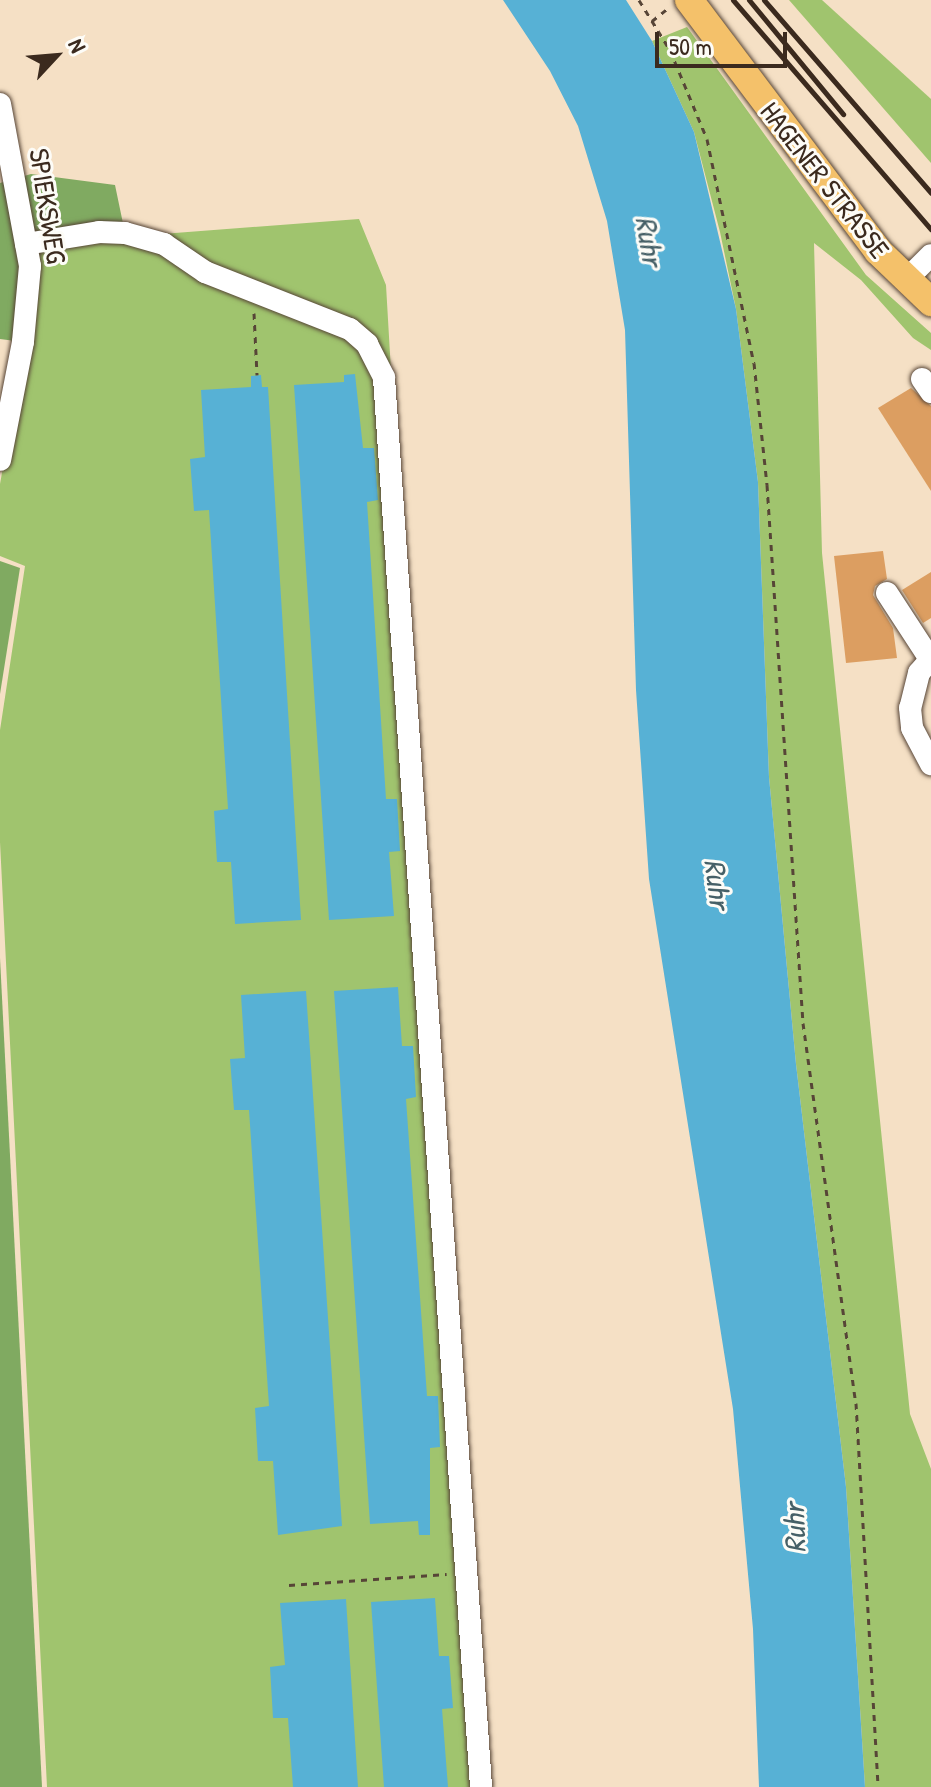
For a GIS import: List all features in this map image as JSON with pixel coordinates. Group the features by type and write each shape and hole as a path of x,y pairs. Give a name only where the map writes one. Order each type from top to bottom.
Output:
{"main road":[{"name":"HAGENER STRASSE","path":"689,0 805,159 906,280 931,302"}],"street":[{"name":"SPIEKSWEG","path":"0,104 26,244 29,289 23,342 0,460"},
{"path":"26,244 125,233 164,244 205,272 350,329 367,344 384,378 481,1787"},
{"name":"HAGENER STRASSE","path":"906,280 931,255"},
{"path":"0,339 23,342"},
{"path":"887,593 930,659 919,673 910,708 912,728 931,764"}],"path":[{"path":"639,0 670,50 707,139 754,363 767,485 803,1023 856,1403 878,1787"},
{"path":"255,293 257,375"},
{"path":"289,1585 467,1573"}],"green space":[{"path":"789,0 822,0 931,99 931,163"},
{"path":"687,27 866,275 931,333 931,350 913,338 861,280 814,243 822,553 910,1414 931,1469 931,1787 865,1787 846,1487 796,1064 769,777 758,482 736,309 720,232 694,132 652,41"},
{"path":"31,174 115,185 125,233 26,244 23,342 0,339 0,183"},
{"path":"359,219 386,285 460,1559 480,1787 47,1787 0,842 0,730 25,566 0,556 0,484 33,299 33,250 97,239"},
{"path":"0,561 20,568 0,694"},
{"path":"0,958 42,1787 0,1787"}],"water":[{"name":"Ruhr","path":"503,0 626,0 652,41 694,132 736,309 758,482 769,777 796,1064 846,1487 865,1787 759,1787 753,1629 733,1409 649,879 636,690 625,330 607,221 578,126 550,71"},
{"path":"355,374 363,448 374,448 378,500 367,502 386,799 397,799 400,851 389,852 394,916 329,920 294,385 344,382 344,375"},
{"path":"261,375 262,387 268,387 301,920 235,924 231,862 217,862 214,811 228,809 209,510 194,511 190,459 205,457 201,390 251,387 251,376"},
{"path":"398,987 402,1046 413,1046 416,1097 406,1099 427,1396 438,1396 440,1447 430,1448 430,1535 419,1535 418,1521 370,1524 334,991"},
{"path":"306,991 342,1526 278,1535 273,1461 258,1461 255,1408 269,1406 249,1110 234,1110 230,1059 245,1058 241,995"},
{"path":"435,1598 439,1656 449,1656 453,1708 442,1709 448,1787 384,1787 371,1602"},
{"path":"346,1599 358,1787 293,1787 288,1718 273,1718 270,1667 285,1665 280,1603"}],"building":[{"path":"911,388 931,406 931,491 878,408"},
{"path":"883,551 887,579 875,586 873,595 893,628 897,658 846,663 834,556"},
{"path":"931,572 931,618 923,623 902,590"}],"railway":[{"path":"733,0 931,229"},
{"path":"749,0 843,114"},
{"path":"764,0 931,193"}]}
